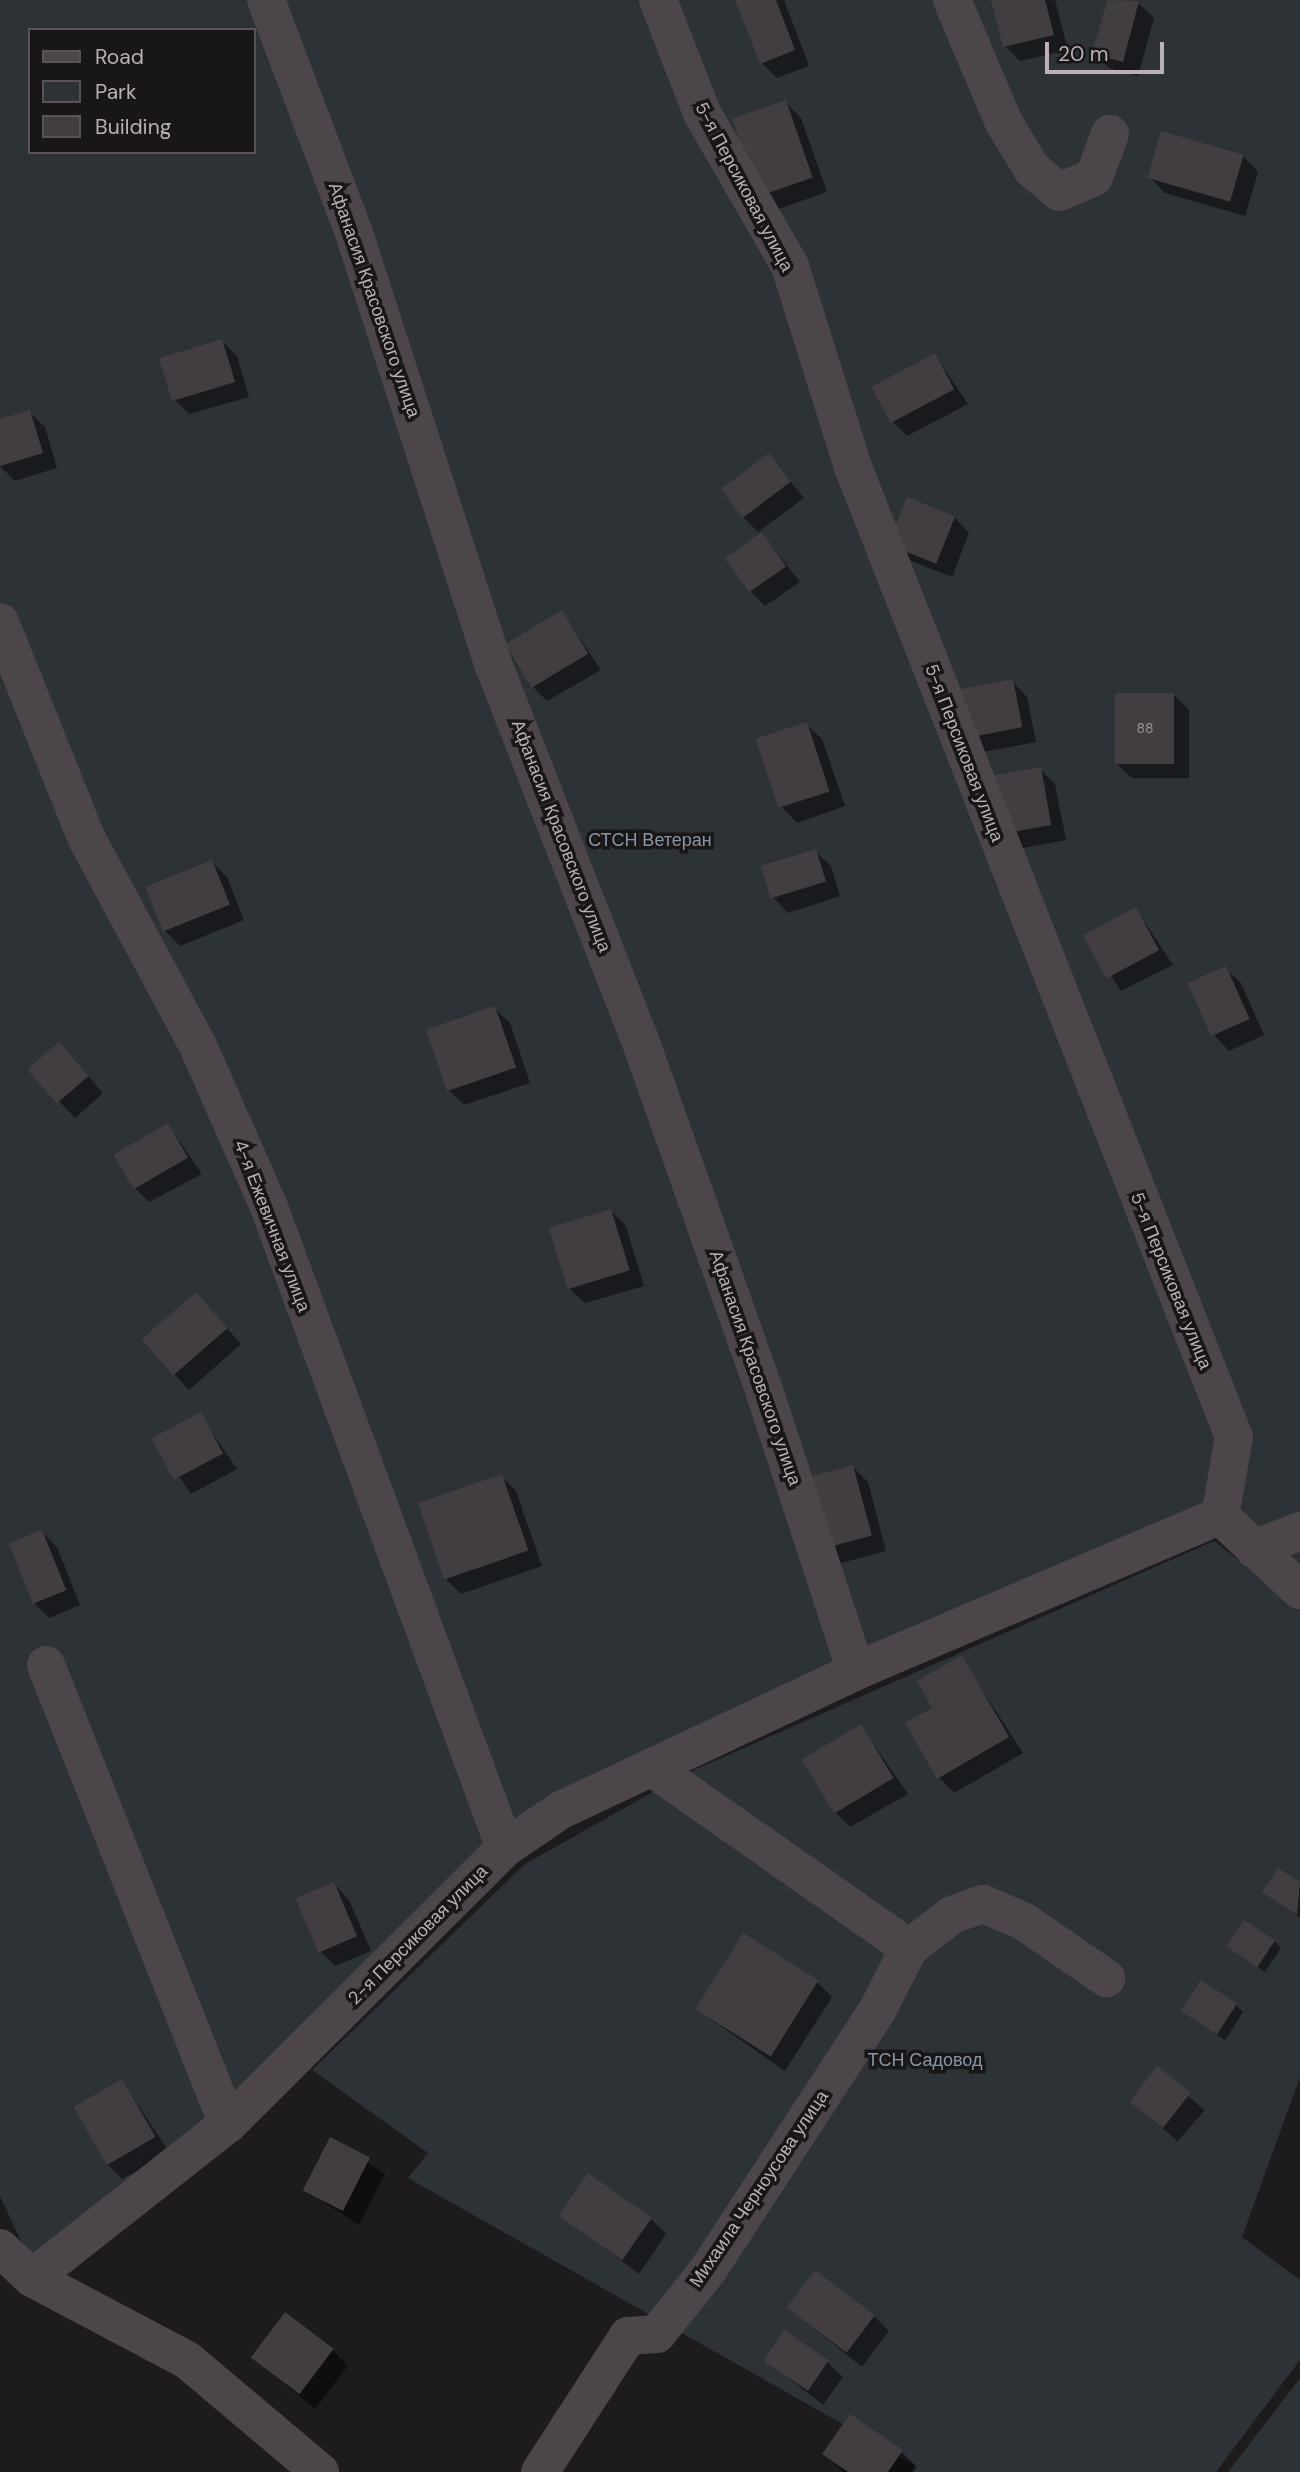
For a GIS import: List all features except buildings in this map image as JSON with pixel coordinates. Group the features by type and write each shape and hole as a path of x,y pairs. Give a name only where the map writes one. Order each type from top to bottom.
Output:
{"street":[{"name":"Афанасия Красовского улица","path":"266,0 353,230 495,666 639,1037 763,1387 856,1671"},
{"name":"5-я Персиковая улица","path":"658,0 702,113 790,266 853,467 1234,1437 1220,1516"},
{"path":"952,0 1003,121 1032,169 1059,192 1094,177 1110,134"},
{"name":"4-я Ежевичная улица","path":"0,622 87,839 198,1046 269,1207 505,1848"},
{"name":"2-я Персиковая улица","path":"32,2278 228,2124 505,1848 561,1810 856,1671 1220,1516"},
{"path":"1220,1516 1294,1586"},
{"path":"1254,1549 1300,1531"},
{"path":"46,1665 228,2124"},
{"path":"652,1768 909,1948 952,1915 983,1904 1023,1920 1106,1978"},
{"name":"Михаила Черноусова улица","path":"540,2472 628,2336 657,2334 708,2270 878,2009 909,1948"},
{"path":"0,2248 32,2278 187,2360 320,2472"}],"green space":[{"name":"СТСН Ветеран","path":"0,0 1300,0 1300,1590 1220,1529 703,1750 514,1856 34,2269 0,2196"},
{"name":"ТСН Садовод","path":"1214,1541 1300,1608 1300,2077 1242,2237 1300,2280 1300,2360 1216,2472 911,2472 915,2465 408,2178 428,2153 312,2070 525,1864 685,1774"},
{"path":"1300,2378 1300,2472 1228,2472"}]}
